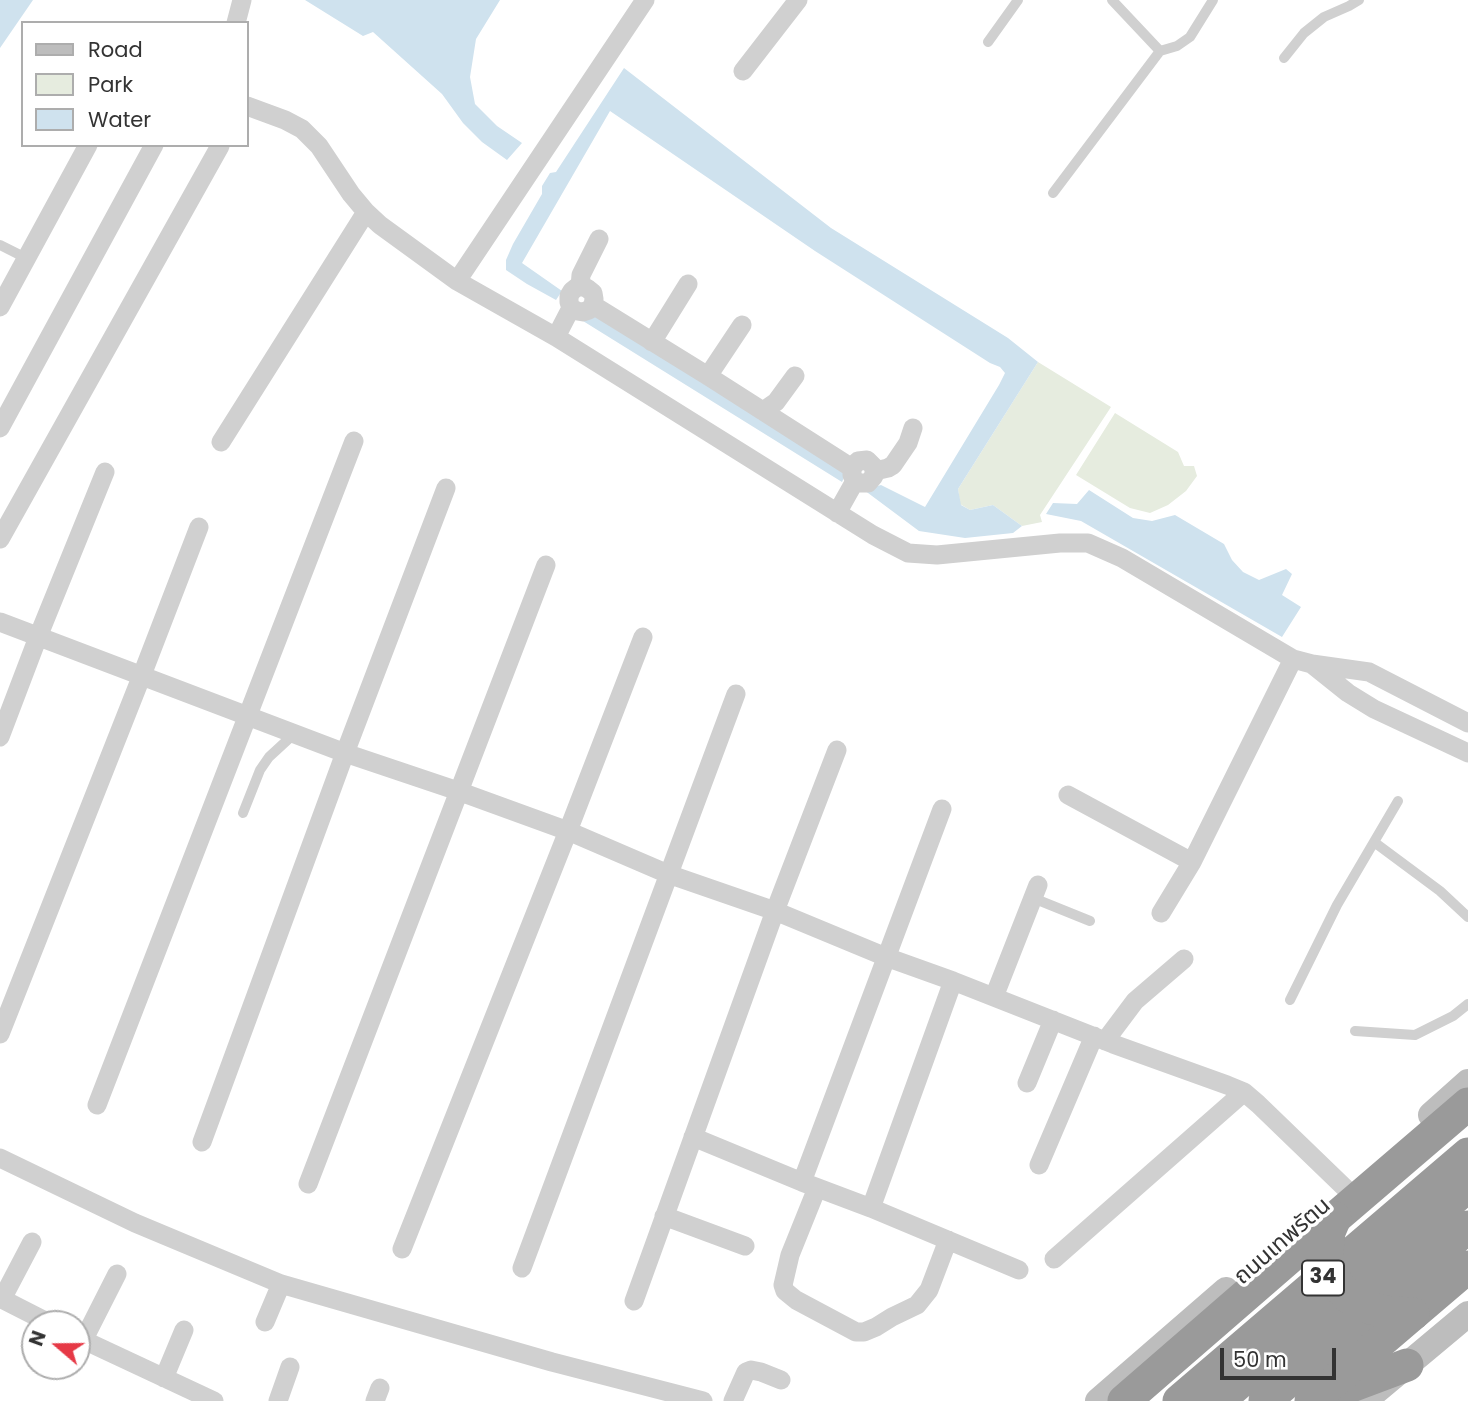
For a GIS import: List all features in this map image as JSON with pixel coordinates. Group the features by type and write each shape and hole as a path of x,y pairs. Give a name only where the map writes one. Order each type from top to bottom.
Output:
{"highway":[{"path":"1124,1401 1340,1203 1468,1104"},
{"name":"34","path":"1200,1394 1468,1154"},
{"path":"1200,1394 1468,1186"},
{"path":"1340,1203 1329,1232 1327,1252 1331,1270 1340,1288 1350,1298 1370,1308 1413,1314"},
{"path":"1265,1401 1468,1227"},
{"path":"1282,1401 1468,1241"},
{"path":"1200,1394 1278,1246"},
{"path":"1310,1401 1468,1267"},
{"path":"1310,1401 1407,1365"}],"main road":[{"name":"ถนนเทพรัตน","path":"1098,1401 1278,1246 1340,1203 1468,1082"},
{"path":"1369,1399 1468,1314"}],"street":[{"path":"237,21 242,0"},
{"path":"457,281 645,0"},
{"path":"743,71 798,0"},
{"path":"248,106 302,129 319,146 366,212 457,281 556,337 873,535 908,553 937,555 1060,543 1088,543 1122,558 1303,662 1374,709 1468,753"},
{"path":"0,307 87,147"},
{"path":"0,428 153,147"},
{"path":"0,539 219,147"},
{"path":"221,442 366,212"},
{"path":"580,287 581,275 599,239"},
{"path":"652,342 688,284"},
{"path":"580,287 593,293 593,305 583,312 571,308 569,302 572,291 580,287"},
{"path":"593,305 763,411 853,475"},
{"path":"556,337 571,308"},
{"path":"708,376 742,325"},
{"path":"763,411 776,401 795,376"},
{"path":"837,513 853,475 854,464 863,460 871,463 875,471 893,465 908,443 913,428"},
{"path":"97,1105 355,441"},
{"path":"0,737 105,472"},
{"path":"202,1142 446,488"},
{"path":"0,1034 199,527"},
{"path":"308,1184 546,565"},
{"path":"0,622 345,753 568,831 668,874 775,911 886,957 1227,1084 1258,1104 1340,1203"},
{"path":"402,1250 643,637"},
{"path":"1303,662 1369,672 1468,723"},
{"path":"1161,913 1303,662"},
{"path":"522,1268 736,694"},
{"path":"634,1301 775,911 837,750"},
{"path":"1068,795 1192,862"},
{"path":"942,809 886,957 809,1185 783,1285 785,1291 806,1306 856,1332 863,1332 917,1305 929,1290 948,1240"},
{"path":"994,997 1036,892"},
{"path":"1039,1165 1135,1001 1184,959"},
{"path":"871,1208 953,981"},
{"path":"1027,1083 1052,1020"},
{"path":"1054,1259 1244,1093"},
{"path":"693,1137 1019,1270"},
{"path":"0,1158 135,1223 281,1284 552,1362 703,1401"},
{"path":"664,1216 745,1246"},
{"path":"24,1310 1,1298 32,1242"},
{"path":"91,1320 117,1274"},
{"path":"265,1322 281,1284"},
{"path":"164,1378 184,1330"},
{"path":"91,1344 214,1401"},
{"path":"278,1401 290,1367"},
{"path":"733,1401 746,1372 761,1372 781,1380"}],"lane":[{"path":"988,42 1018,0"},
{"path":"1112,0 1160,51"},
{"path":"1053,193 1160,51 1177,46 1190,37 1213,0"},
{"path":"1284,58 1304,33 1324,17 1359,0"},
{"path":"0,245 26,258"},
{"path":"243,813 260,770 269,757 294,734"},
{"path":"1290,1000 1337,905 1398,801"},
{"path":"1374,842 1440,891 1468,917"},
{"path":"1036,892 1090,921"},
{"path":"1355,1031 1415,1035 1453,1017 1468,1004"}],"green space":[{"path":"1038,362 1111,407 1040,515 1042,522 1022,526 993,505 970,510 960,504 958,489"},
{"path":"1115,413 1178,452 1184,466 1194,466 1197,476 1186,491 1168,505 1150,513 1130,508 1076,475"}],"water":[{"path":"0,0 33,0 0,48"},
{"path":"305,0 500,0 476,39 470,77 475,104 497,126 522,143 507,160 482,142 463,123 442,94 373,32 363,36"},
{"path":"624,68 831,228 1008,338 1038,362 958,489 961,505 970,510 993,505 1022,526 1013,533 965,538 919,531 864,490 881,485 925,507 999,385 1005,373 1000,367 815,251 610,111 522,263 562,291 556,300 506,270 506,260 542,194 542,186 550,173 556,172"},
{"path":"589,311 847,471 842,482 583,321"},
{"path":"1089,490 1133,518 1152,521 1175,515 1224,544 1232,560 1243,572 1259,580 1286,569 1292,574 1282,595 1301,607 1282,637 1081,521 1046,514 1053,503 1077,504"}]}
